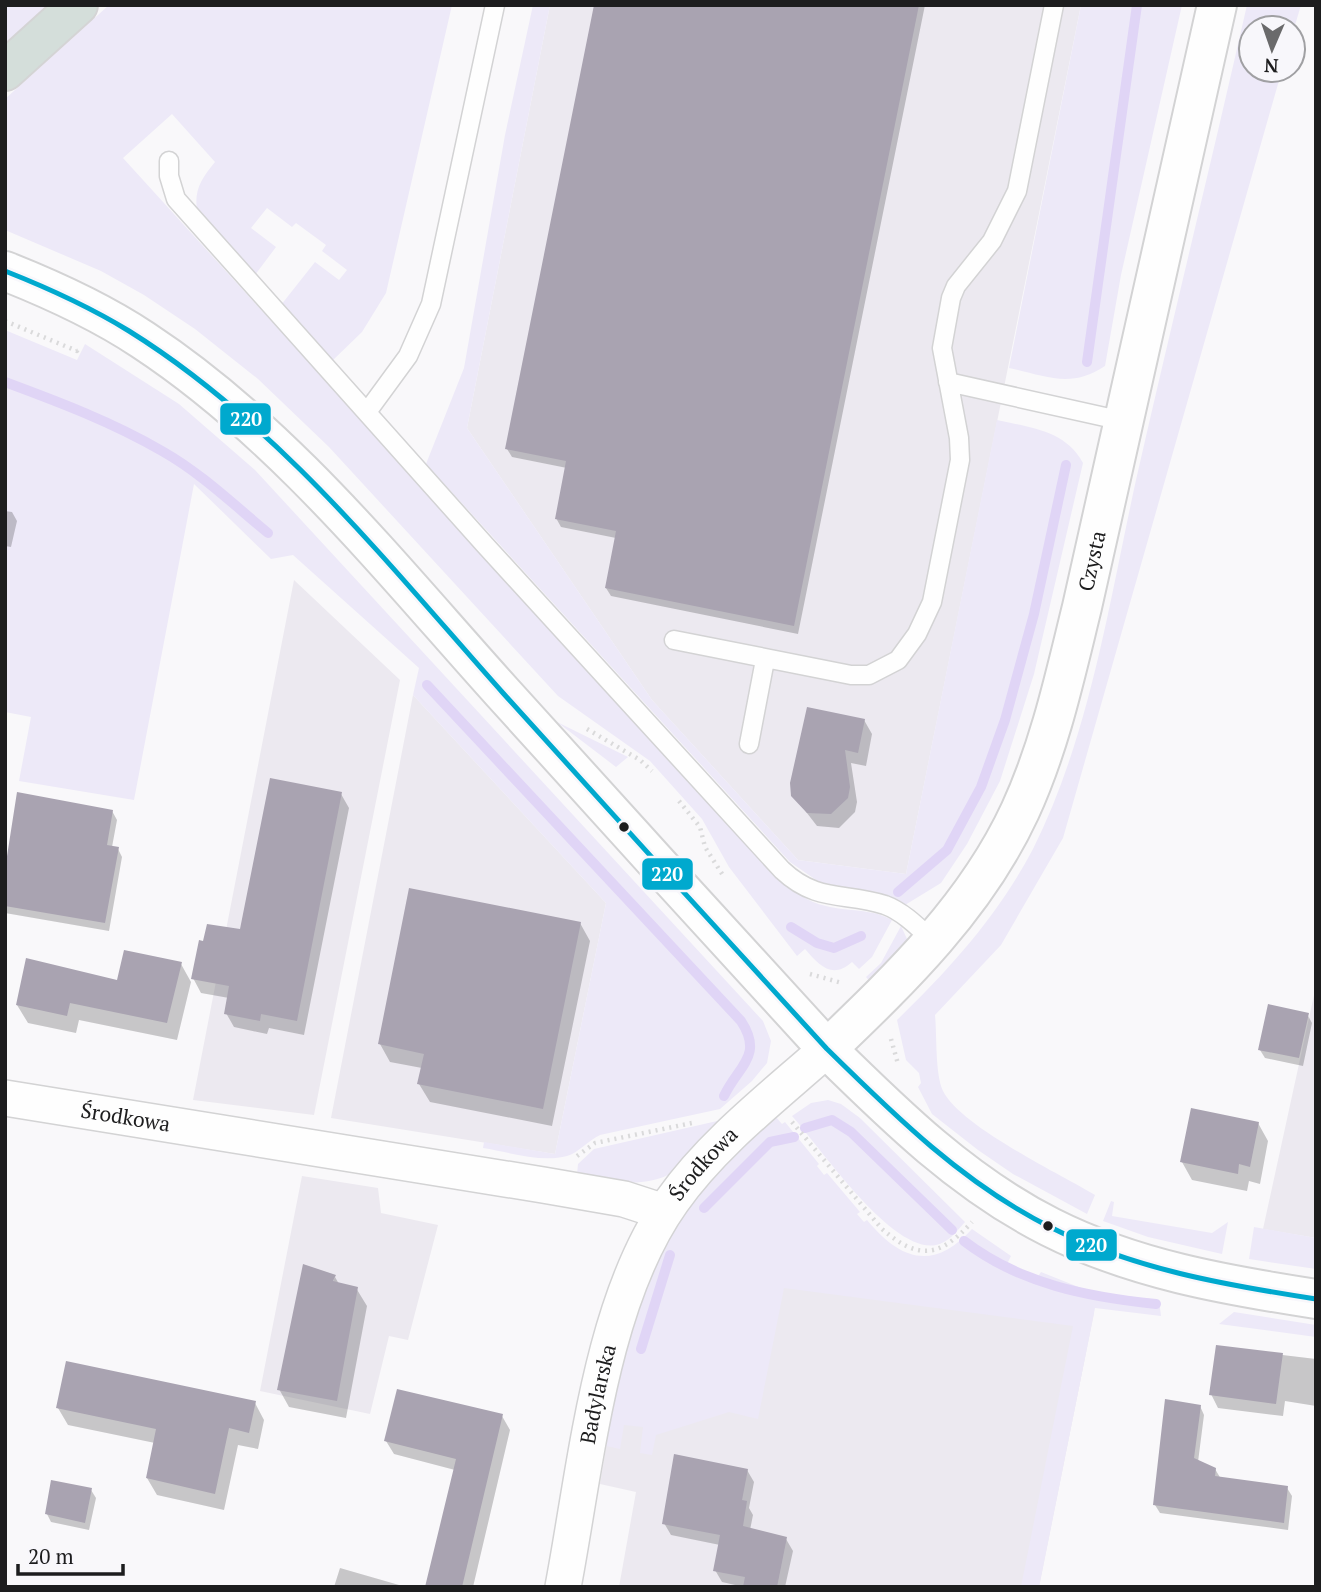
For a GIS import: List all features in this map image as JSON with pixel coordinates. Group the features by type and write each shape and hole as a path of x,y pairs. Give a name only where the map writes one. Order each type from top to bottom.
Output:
{"highway":[{"path":"5,71 78,5"}],"street":[{"name":"Czysta","path":"827,1049 934,942 971,895 998,854 1031,784 1061,693 1217,5"},
{"path":"5,271 57,293 116,323 176,362 212,390 281,454 349,522 827,1049 901,1121 954,1166 1051,1227 1102,1250 1164,1270 1316,1299"},
{"name":"Środkowa","path":"5,1098 624,1199 664,1212 711,1155 827,1049"},
{"name":"Badylarska","path":"564,1587 612,1338 632,1274 664,1212"}],"lane":[{"path":"367,412 408,356 431,304 495,5"},
{"path":"674,639 765,660 851,675 869,675 898,660 917,634 932,602 958,484 959,438 942,348 951,298 956,286 998,232 1017,191 1054,5"},
{"path":"169,161 169,176 176,199 789,876 821,894 886,906 934,942"},
{"path":"948,382 1124,421"},
{"path":"749,744 765,660"}],"path":[{"path":"5,321 77,351 84,335"},
{"path":"889,1035 894,1056 905,1074"},
{"path":"785,1115 895,1241 910,1249 936,1251 956,1239 972,1221"},
{"path":"573,1159 596,1143 702,1121"}],"shaded area":[{"path":"5,5 56,5 5,53"},
{"path":"109,5 452,5 386,293 362,332 332,361 281,305 315,262 339,280 347,270 322,251 326,245 296,223 292,227 267,208 251,228 276,247 255,275 197,210 200,184 215,162 172,114 123,158 778,878 812,902 868,912 892,920 872,957 859,969 852,962 838,970 826,968 805,949 797,956 729,867 702,819 650,761 558,696 329,447 258,379 195,329 144,295 101,271 5,230 5,99"},
{"path":"533,5 550,5 467,428 652,700 798,860 906,874 997,420 1034,428 1057,437 1076,452 1083,463 1034,674 1000,781 967,844 941,883 905,905 881,894 819,882 790,862 426,464 464,368 505,135"},
{"path":"550,5 1081,5 906,874 798,860 652,700 467,428"},
{"path":"1081,5 1182,5 1121,275 1105,366 1081,377 1058,379 1009,368"},
{"path":"1247,5 1301,5 1298,14 1245,14"},
{"path":"1237,48 1237,84 1278,84 1063,838 1001,945 935,1015 940,1084 953,1105 989,1134 1095,1195 1087,1214 1013,1174 932,1114 918,1087 921,1083 919,1073 906,1060 897,1020 954,961 1005,896 1033,849 1053,805 1084,715 1107,621 1136,480"},
{"path":"5,330 77,360 85,344 179,404 255,470 763,1021 771,1041 767,1063 752,1081 720,1109 600,1135 567,1156 536,1158 483,1148 484,1142 555,1154 606,903 413,695 419,668 293,555 271,559 194,484 134,800 19,781 31,717 5,712"},
{"path":"294,580 400,680 314,1115 193,1100"},
{"path":"413,695 606,903 555,1154 331,1118"},
{"path":"557,722 628,757 616,767"},
{"path":"901,926 908,941 872,984 866,977 881,963"},
{"path":"1316,986 1316,1238 1263,1229"},
{"path":"828,1100 841,1104 860,1118 965,1222 952,1236 936,1245 918,1243 899,1233 858,1196 792,1116 811,1103"},
{"path":"775,1116 782,1124 785,1122 819,1164 817,1166 824,1175 827,1173 860,1212 857,1214 864,1222 867,1220 892,1245 905,1252 918,1256 944,1251 972,1229 1011,1256 1007,1264 1037,1278 1041,1272 1091,1292 1159,1300 1161,1316 1095,1308 1039,1587 1021,1587 1073,1326 784,1288 758,1419 729,1412 656,1435 652,1455 640,1453 643,1427 624,1425 620,1449 606,1446 630,1334 661,1253 685,1212 709,1183"},
{"path":"726,1119 668,1175 645,1182 634,1182 577,1175 578,1164 594,1149"},
{"path":"302,1176 378,1188 381,1213 438,1225 408,1340 389,1336 370,1414 260,1391"},
{"path":"1111,1201 1114,1202 1112,1216 1212,1233 1228,1222 1222,1254 1148,1237 1103,1221"},
{"path":"1254,1227 1316,1238 1316,1269 1249,1259"},
{"path":"672,1269 1094,1313 1039,1587 619,1587 636,1492 600,1484 620,1365"},
{"path":"1234,1312 1316,1325 1316,1337 1219,1324"}],"building":[{"path":"594,5 919,5 794,626 605,588 616,531 555,519 566,461 505,449"},
{"path":"807,707 865,719 858,753 845,750 850,787 848,798 831,814 807,813 791,796 790,783"},
{"path":"270,778 342,792 297,1021 261,1014 260,1021 224,1014 229,986 191,979 199,940 203,941 207,924 240,929"},
{"path":"17,792 113,810 107,845 119,847 105,923 5,906 5,869"},
{"path":"409,888 581,922 543,1109 417,1084 424,1054 378,1044"},
{"path":"124,950 182,962 167,1023 70,1003 67,1016 16,1005 26,958 117,980"},
{"path":"1268,1004 1309,1013 1299,1058 1258,1050"},
{"path":"1191,1108 1259,1122 1250,1167 1239,1164 1238,1174 1180,1162"},
{"path":"303,1264 336,1275 333,1281 358,1287 337,1401 277,1390"},
{"path":"1216,1345 1283,1353 1276,1404 1209,1395"},
{"path":"66,1361 256,1401 249,1433 229,1428 215,1494 146,1478 156,1429 56,1408"},
{"path":"397,1389 503,1414 462,1587 425,1587 456,1459 384,1441"},
{"path":"1165,1399 1201,1405 1194,1458 1216,1468 1215,1476 1288,1486 1284,1523 1153,1505"},
{"path":"674,1454 748,1469 742,1500 747,1501 743,1526 787,1537 777,1587 743,1587 745,1577 713,1571 720,1535 662,1524"},
{"path":"51,1480 92,1488 85,1523 45,1514"}],"waterway":[{"path":"1087,362 1137,5"},
{"path":"5,382 105,422 162,451 204,479 268,533"},
{"path":"898,892 947,850 981,787 1005,720 1034,614 1066,465"},
{"path":"427,685 741,1021 750,1043 749,1052 724,1096"},
{"path":"791,927 817,943 834,948 861,936"},
{"path":"805,1128 832,1120 851,1132 952,1230"},
{"path":"704,1208 770,1142 794,1137"},
{"path":"964,1241 986,1256 1031,1278 1080,1292 1156,1304"},
{"path":"641,1349 670,1255"}],"transit line":[{"name":"220","path":"5,271 68,298 129,331 234,408 282,452 373,546 543,738 827,1049 878,1099 960,1169 1019,1210 1082,1242 1114,1254 1180,1274 1316,1299"}]}
